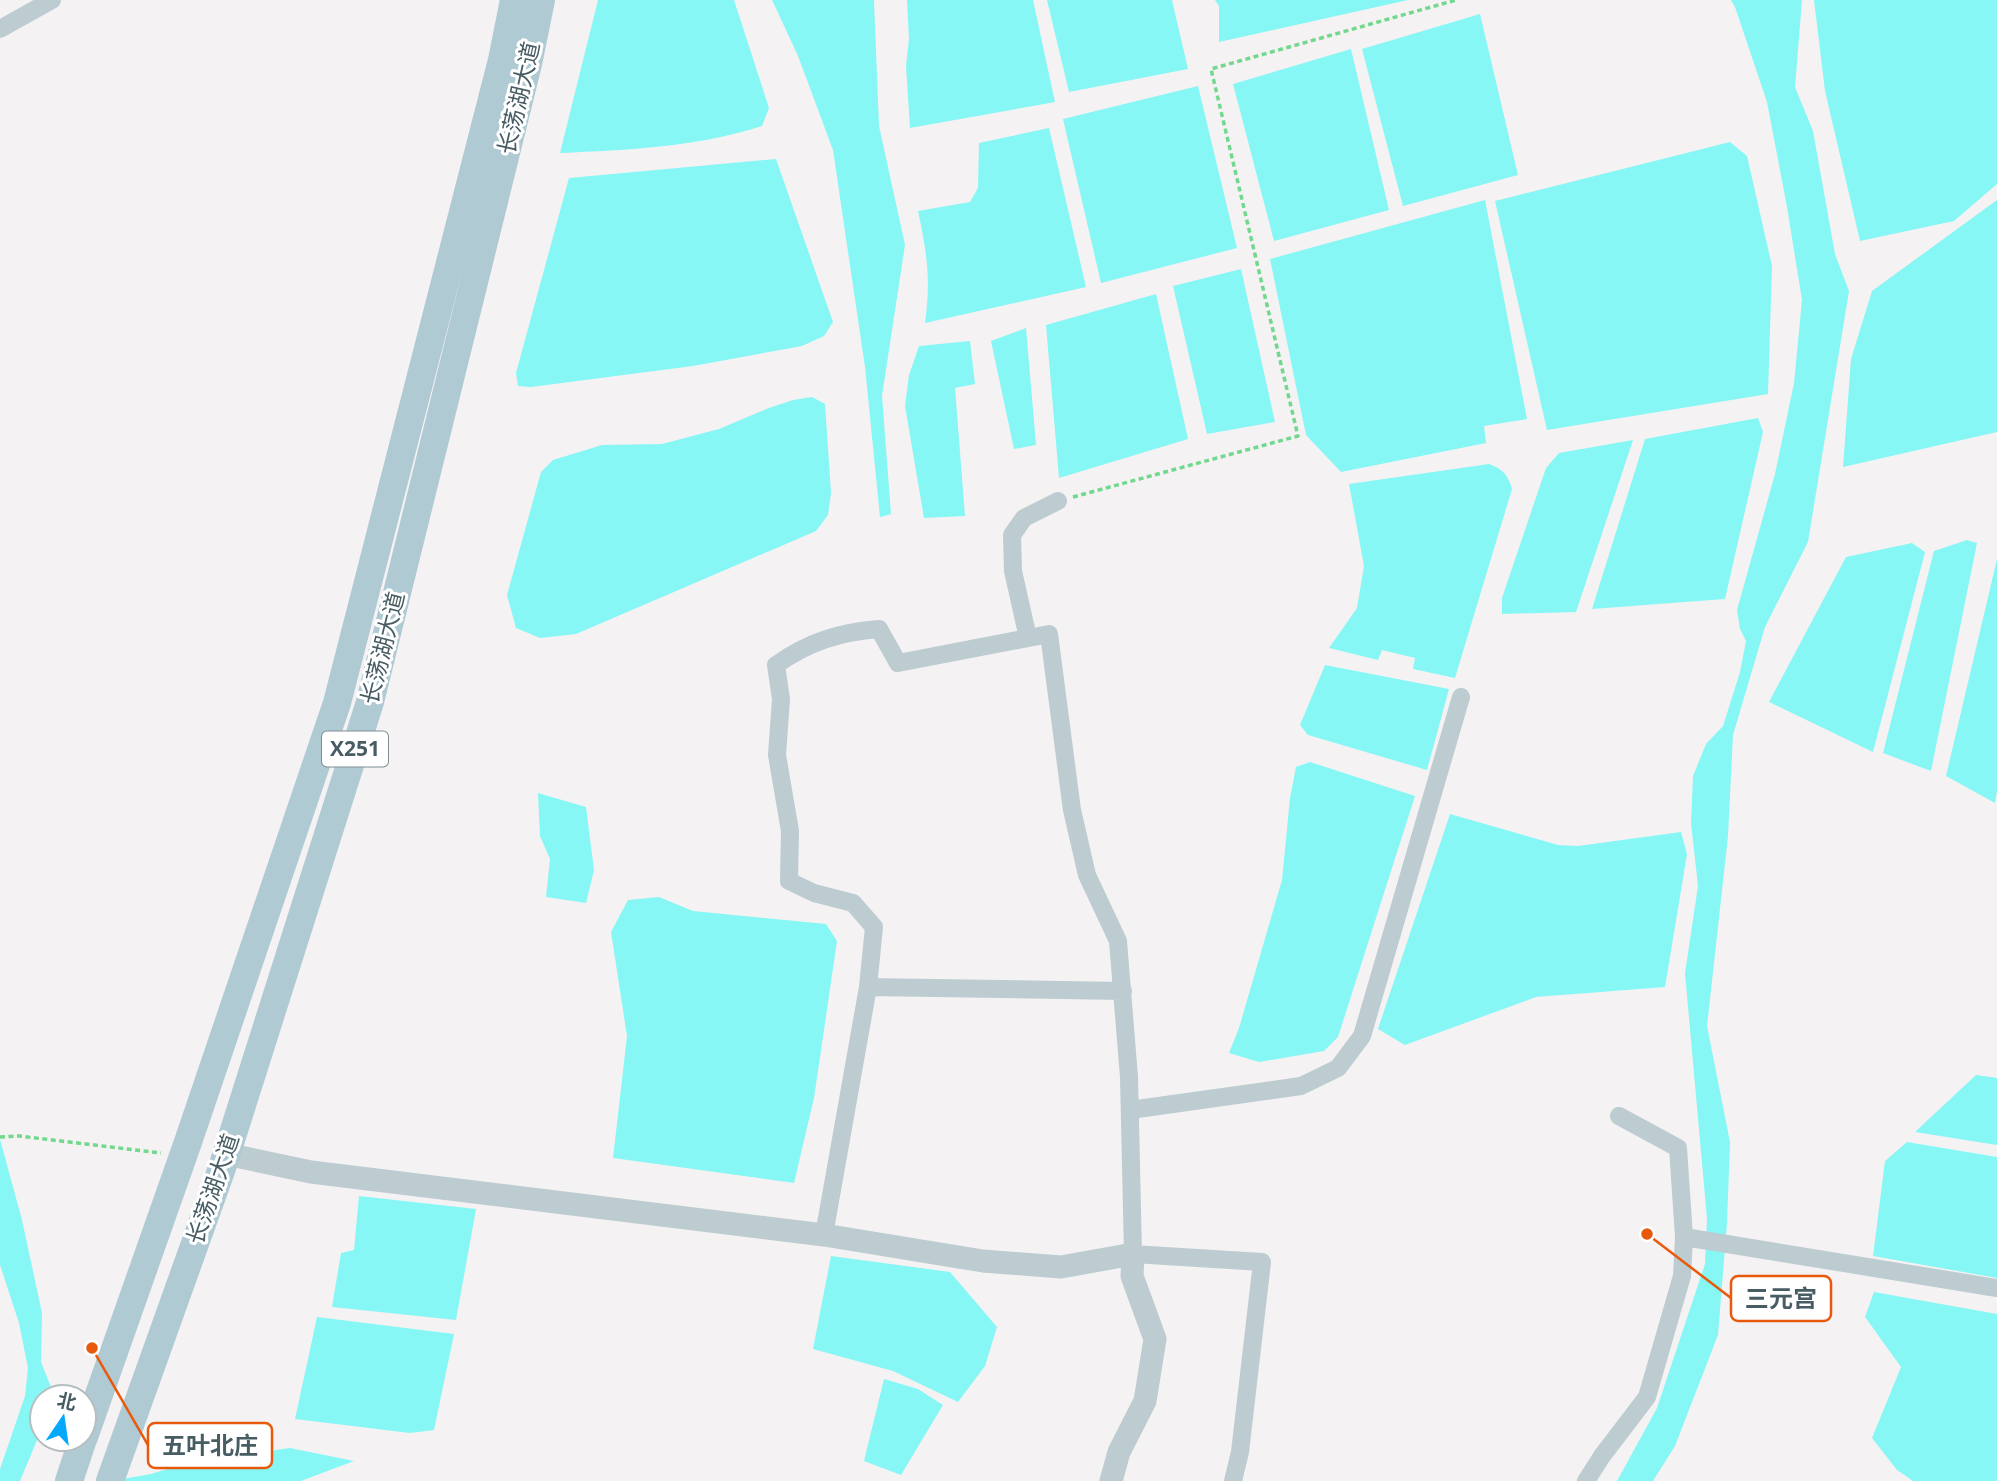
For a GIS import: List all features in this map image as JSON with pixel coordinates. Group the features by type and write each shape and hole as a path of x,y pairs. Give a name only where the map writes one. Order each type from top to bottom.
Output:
{"main road":[{"name":"长荡湖大道","path":"98,1398 337,703 502,60 514,0"},
{"name":"长荡湖大道","path":"110,1481 226,1154 370,702 541,0"},
{"name":"长荡湖大道","path":"69,1481 79,1453"}],"street":[{"path":"0,29 52,0"},
{"path":"1028,638 1013,571 1012,536 1024,518 1058,501"},
{"path":"824,1235 868,988 874,926 853,903 814,893 789,881 790,831 777,755 781,699 776,665 798,649 849,632 879,629 898,663 1049,634 1072,810 1087,875 1118,941 1130,1110 1132,1276 1155,1339 1145,1401 1119,1452 1111,1481"},
{"path":"1130,1110 1301,1086 1338,1068 1362,1036 1461,697"},
{"path":"868,988 1123,991"},
{"path":"1586,1481 1647,1398 1692,1238 1678,1148 1619,1116"},
{"path":"226,1154 311,1172 824,1235 983,1261 1061,1267 1133,1254 1262,1262 1240,1452 1233,1481"},
{"path":"1692,1238 1997,1288"}],"path":[{"path":"1058,501 1298,436 1212,69 1456,0"},
{"path":"0,1137 19,1136 163,1153 188,1142"}],"water":[{"path":"598,0 734,0 769,108 762,126 687,143 560,153"},
{"path":"772,0 874,0 879,126 905,245 882,396 891,514 880,517 865,367 833,150 798,56"},
{"path":"907,0 1033,0 1055,102 910,128 906,66 909,39"},
{"path":"1047,0 1172,0 1188,69 1069,92"},
{"path":"1215,0 1408,0 1219,42 1219,6"},
{"path":"1731,0 1802,0 1795,87 1813,131 1835,254 1849,291 1808,542 1765,627 1733,735 1728,836 1707,1026 1730,1142 1718,1335 1675,1446 1653,1481 1617,1481 1657,1408 1705,1264 1707,1219 1685,973 1698,886 1691,823 1693,776 1706,744 1723,726 1740,672 1746,641 1740,629 1737,610 1775,474 1794,383 1802,300 1767,102"},
{"path":"1814,0 1997,0 1997,184 1954,221 1860,241 1825,91"},
{"path":"1480,14 1518,175 1403,206 1362,49"},
{"path":"1351,49 1389,210 1274,241 1233,84"},
{"path":"1198,86 1237,248 1101,283 1063,119"},
{"path":"1049,128 1086,287 925,323 927,267 918,211 970,202 978,188 979,143"},
{"path":"1730,142 1747,156 1772,266 1768,394 1547,430 1495,201"},
{"path":"776,159 833,322 824,336 802,346 693,366 531,387 518,386 516,373 569,178"},
{"path":"1485,200 1527,419 1484,426 1486,443 1341,472 1306,435 1270,259"},
{"path":"1997,200 1997,432 1843,467 1851,359 1872,291"},
{"path":"1241,269 1275,422 1207,434 1173,286"},
{"path":"1156,294 1188,439 1059,478 1046,325"},
{"path":"1026,328 1036,445 1014,449 991,341"},
{"path":"970,341 975,384 955,388 965,516 924,518 905,406 909,375 919,346"},
{"path":"812,397 825,404 831,493 828,515 816,531 576,634 540,638 516,628 507,595 541,472 553,460 602,445 662,444 719,429 793,400"},
{"path":"1758,418 1763,432 1725,599 1592,609 1645,439"},
{"path":"1633,440 1576,612 1502,614 1502,598 1546,468 1559,453"},
{"path":"1489,464 1504,473 1512,489 1455,678 1413,669 1415,658 1382,650 1378,660 1329,648 1357,608 1364,566 1349,484"},
{"path":"1967,540 1977,543 1931,771 1883,753 1934,551"},
{"path":"1912,543 1925,552 1873,752 1769,702 1846,557"},
{"path":"1997,559 1997,791 1995,803 1946,776"},
{"path":"1325,665 1449,689 1427,770 1308,735 1300,725"},
{"path":"1310,762 1415,796 1338,1037 1324,1051 1259,1062 1229,1053 1239,1028 1282,880 1290,798 1296,767"},
{"path":"538,793 586,807 594,870 586,903 546,897 550,859 540,836"},
{"path":"1450,814 1558,845 1578,846 1681,832 1687,854 1665,987 1536,997 1405,1045 1378,1029"},
{"path":"659,897 693,911 826,924 837,941 814,1098 794,1183 613,1158 627,1036 611,932 628,900"},
{"path":"1976,1075 1997,1078 1997,1145 1915,1132"},
{"path":"0,1139 22,1220 42,1313 41,1362 49,1383 28,1383 28,1453 32,1453 20,1481 0,1481 0,1469 25,1396 28,1368 19,1323 0,1265"},
{"path":"1907,1142 1997,1157 1997,1278 1873,1256 1885,1161"},
{"path":"359,1196 476,1209 456,1320 332,1307 341,1253 354,1250"},
{"path":"831,1256 950,1272 997,1327 985,1366 958,1402 893,1371 813,1349"},
{"path":"1874,1292 1997,1314 1997,1481 1913,1481 1897,1470 1872,1438 1901,1367 1865,1317"},
{"path":"317,1317 454,1334 434,1430 410,1433 295,1419"},
{"path":"884,1379 918,1389 943,1405 901,1475 864,1461"},
{"path":"290,1448 354,1461 301,1481 111,1481 151,1474 186,1463"}],"place":[{"name":"三元宫","path":"1647,1234"},
{"name":"五叶北庄","path":"92,1348"}]}
